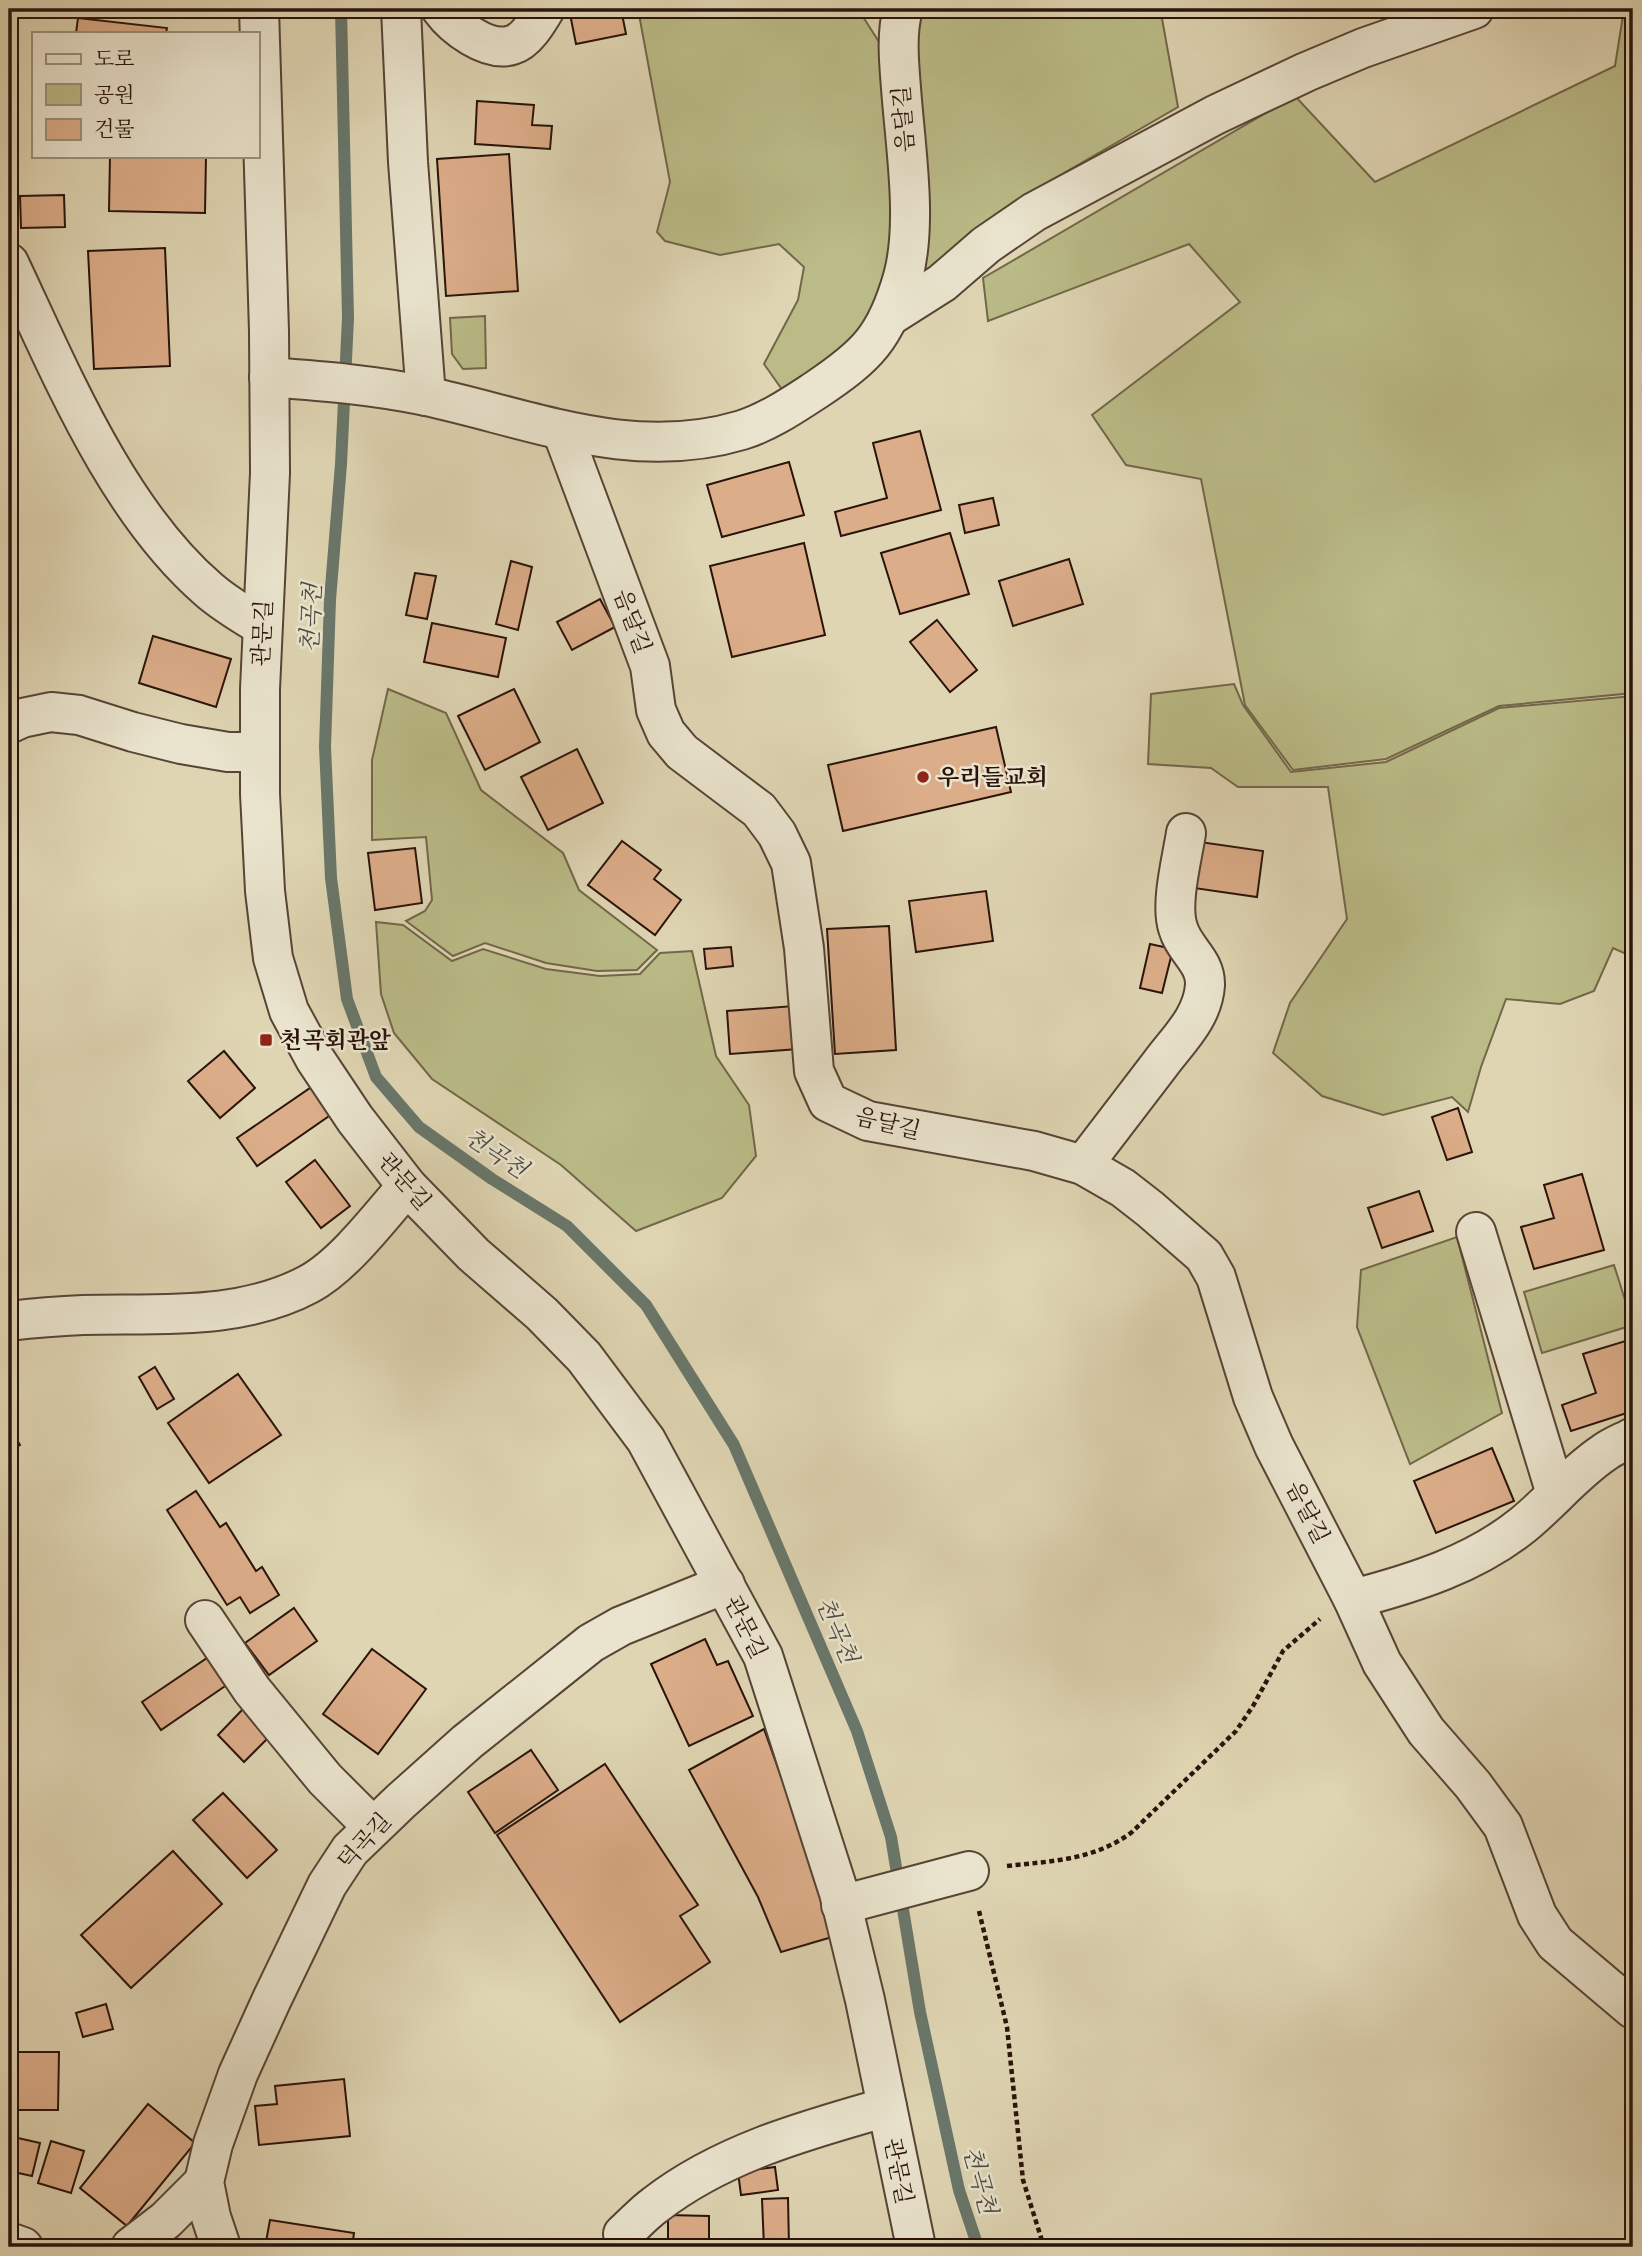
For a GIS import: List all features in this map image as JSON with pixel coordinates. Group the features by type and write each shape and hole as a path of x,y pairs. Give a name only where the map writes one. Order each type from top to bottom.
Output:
{"street":[{"name":"관문길","path":"259,9 285,378 270,472 262,626 260,752 265,891 273,958 289,1012 315,1059 355,1119 407,1186 473,1254 542,1314 584,1357 646,1440 763,1656 848,1904 903,2195 916,2247"},
{"path":"401,9 408,162 412,394"},
{"path":"441,9 458,28 480,41 499,46 514,45 532,29 545,9"},
{"name":"음달길","path":"285,378 412,394 562,432 636,443 695,441 744,429 792,406 853,365 875,342 890,316 903,276 911,234 899,54 903,9"},
{"path":"890,316 942,283 986,245 1034,212 1215,115 1363,48 1474,9"},
{"path":"9,263 80,413 114,472 146,519 181,564 210,591 262,626"},
{"name":"음달길","path":"562,432 650,666 656,710 666,733 681,752 759,810 777,834 791,863 803,948 814,1071 828,1102 868,1121 1034,1151 1083,1165 1141,1202 1204,1256 1216,1277 1253,1397 1274,1446 1353,1599 1382,1662 1426,1731 1503,1826 1537,1915 1555,1944 1633,2009"},
{"path":"9,724 22,718 51,712 79,715 181,744 228,752 260,752"},
{"path":"1083,1165 1183,1037 1198,1012 1205,985 1202,964 1186,946 1177,928 1175,908 1186,833"},
{"path":"9,1321 54,1316 206,1312 242,1308 280,1296 309,1284 336,1265 407,1186"},
{"path":"1476,1231 1556,1494"},
{"path":"1353,1599 1447,1570 1491,1548 1524,1524 1605,1452 1633,1437"},
{"name":"덕곡길","path":"221,2247 204,2182 213,2144 238,2074 272,1998 327,1885 350,1850 467,1742 592,1643 621,1626 725,1584"},
{"path":"205,1620 252,1690 325,1779 373,1828"},
{"path":"848,1904 963,1873"},
{"path":"623,2234 653,2206 709,2171 779,2139 887,2108"},
{"path":"131,2247 166,2220 204,2182"},
{"path":"9,2242 23,2247"}],"path":[{"path":"1044,2247 1023,2180 1007,2027 963,1873 1090,1854 1113,1846 1123,1839 1236,1731 1283,1651 1322,1617 1353,1599"}],"green space":[{"path":"638,9 858,9 888,56 900,235 865,337 786,395 764,364 798,300 804,267 779,244 720,255 665,241 657,232 670,182"},
{"path":"917,9 1162,9 1178,107 1026,195 931,273 914,273"},
{"path":"1624,9 1633,9 1633,693 1499,706 1386,759 1293,770 1245,705 1201,479 1126,465 1092,415 1240,302 1189,244 988,321 983,278 1295,96 1375,182 1615,66"},
{"path":"485,316 486,368 463,369 452,354 450,318"},
{"path":"1234,684 1243,705 1291,772 1386,762 1499,708 1633,696 1633,957 1613,948 1594,991 1560,1004 1506,999 1468,1112 1452,1097 1383,1115 1322,1096 1273,1053 1290,1003 1347,919 1328,787 1238,787 1211,768 1148,764 1151,694"},
{"path":"388,689 446,713 481,790 563,853 579,890 657,950 637,970 597,971 546,963 485,943 453,956 406,921 425,911 432,900 426,837 372,840 372,760"},
{"path":"376,922 403,925 452,961 483,949 546,969 600,976 640,974 660,953 692,951 716,1056 749,1105 756,1156 722,1198 636,1231 561,1165 432,1079 394,1033 381,994"},
{"path":"1457,1237 1502,1413 1410,1464 1357,1327 1361,1270"},
{"path":"1614,1265 1633,1325 1542,1353 1524,1292"}],"building":[{"path":"569,9 621,9 626,34 576,44"},
{"path":"78,18 167,28 166,32 76,32"},
{"path":"477,101 534,105 532,125 552,126 550,149 475,144"},
{"path":"509,154 518,291 446,296 437,159"},
{"path":"110,158 206,158 205,213 109,211"},
{"path":"64,195 65,227 21,228 20,196"},
{"path":"165,248 170,366 94,369 88,251"},
{"path":"920,431 941,510 841,536 835,512 887,498 873,443"},
{"path":"789,462 804,515 722,537 707,485"},
{"path":"993,498 999,525 965,533 959,505"},
{"path":"950,533 969,594 900,614 881,553"},
{"path":"804,543 825,635 732,657 710,566"},
{"path":"1069,559 1083,604 1013,626 999,581"},
{"path":"511,561 532,567 518,630 496,624"},
{"path":"415,573 436,576 427,619 406,615"},
{"path":"600,599 615,627 572,650 557,622"},
{"path":"937,620 977,670 950,692 910,642"},
{"path":"432,623 506,638 498,677 424,662"},
{"path":"153,636 231,659 216,707 139,683"},
{"path":"514,689 540,742 485,770 458,716"},
{"path":"996,727 1011,792 843,831 828,765"},
{"path":"577,749 603,803 548,830 521,777"},
{"path":"622,841 661,870 654,879 681,900 655,935 588,885"},
{"path":"1193,841 1263,851 1257,897 1187,887"},
{"path":"415,848 422,903 375,910 368,853"},
{"path":"986,891 993,941 916,952 909,901"},
{"path":"889,926 896,1050 835,1054 827,929"},
{"path":"1150,944 1173,949 1162,993 1140,988"},
{"path":"731,947 733,966 706,969 704,949"},
{"path":"794,1006 798,1049 730,1054 727,1011"},
{"path":"224,1051 255,1088 220,1118 188,1081"},
{"path":"313,1086 332,1114 257,1166 237,1138"},
{"path":"1458,1108 1472,1152 1447,1160 1432,1117"},
{"path":"315,1160 350,1206 321,1228 286,1182"},
{"path":"1582,1174 1604,1250 1534,1269 1521,1227 1554,1218 1544,1185"},
{"path":"1419,1191 1433,1231 1382,1248 1368,1208"},
{"path":"1632,1339 1633,1411 1571,1431 1562,1405 1596,1393 1583,1354"},
{"path":"155,1367 174,1399 157,1409 139,1377"},
{"path":"238,1374 281,1435 209,1483 168,1423"},
{"path":"9,1427 20,1445 9,1452"},
{"path":"1492,1448 1514,1501 1436,1533 1414,1481"},
{"path":"196,1491 220,1527 226,1523 256,1571 262,1567 279,1595 250,1613 240,1597 227,1605 167,1510"},
{"path":"294,1608 317,1641 269,1675 245,1643"},
{"path":"705,1639 717,1665 728,1661 753,1716 689,1746 651,1664"},
{"path":"372,1649 426,1689 378,1754 323,1714"},
{"path":"213,1654 231,1682 161,1730 142,1702"},
{"path":"243,1709 270,1736 244,1762 218,1735"},
{"path":"764,1729 816,1874 832,1937 781,1952 758,1897 689,1770"},
{"path":"531,1750 558,1790 495,1833 468,1792"},
{"path":"605,1764 698,1905 680,1916 710,1962 620,2022 497,1835"},
{"path":"223,1793 277,1850 247,1878 193,1820"},
{"path":"173,1851 222,1904 131,1988 81,1935"},
{"path":"106,2004 113,2029 83,2037 76,2013"},
{"path":"9,2052 59,2052 58,2110 9,2110"},
{"path":"344,2079 350,2136 259,2145 255,2106 277,2104 275,2086"},
{"path":"148,2104 195,2143 127,2226 80,2188"},
{"path":"9,2136 40,2143 32,2176 9,2171"},
{"path":"51,2141 84,2151 71,2193 38,2183"},
{"path":"775,2167 778,2190 741,2195 738,2172"},
{"path":"788,2198 789,2247 764,2247 762,2199"},
{"path":"668,2215 709,2216 709,2247 668,2247"},
{"path":"270,2220 354,2233 352,2247 265,2247"}],"waterway":[{"name":"천곡천","path":"341,9 348,318 341,464 330,600 325,747 331,878 347,999 376,1077 419,1127 492,1179 567,1226 646,1305 734,1445 857,1731 891,1837 920,2012 959,2190 978,2247"}],"place":[{"name":"우리들교회","path":"923,777"},
{"name":"천곡회관앞","path":"266,1040"}]}
